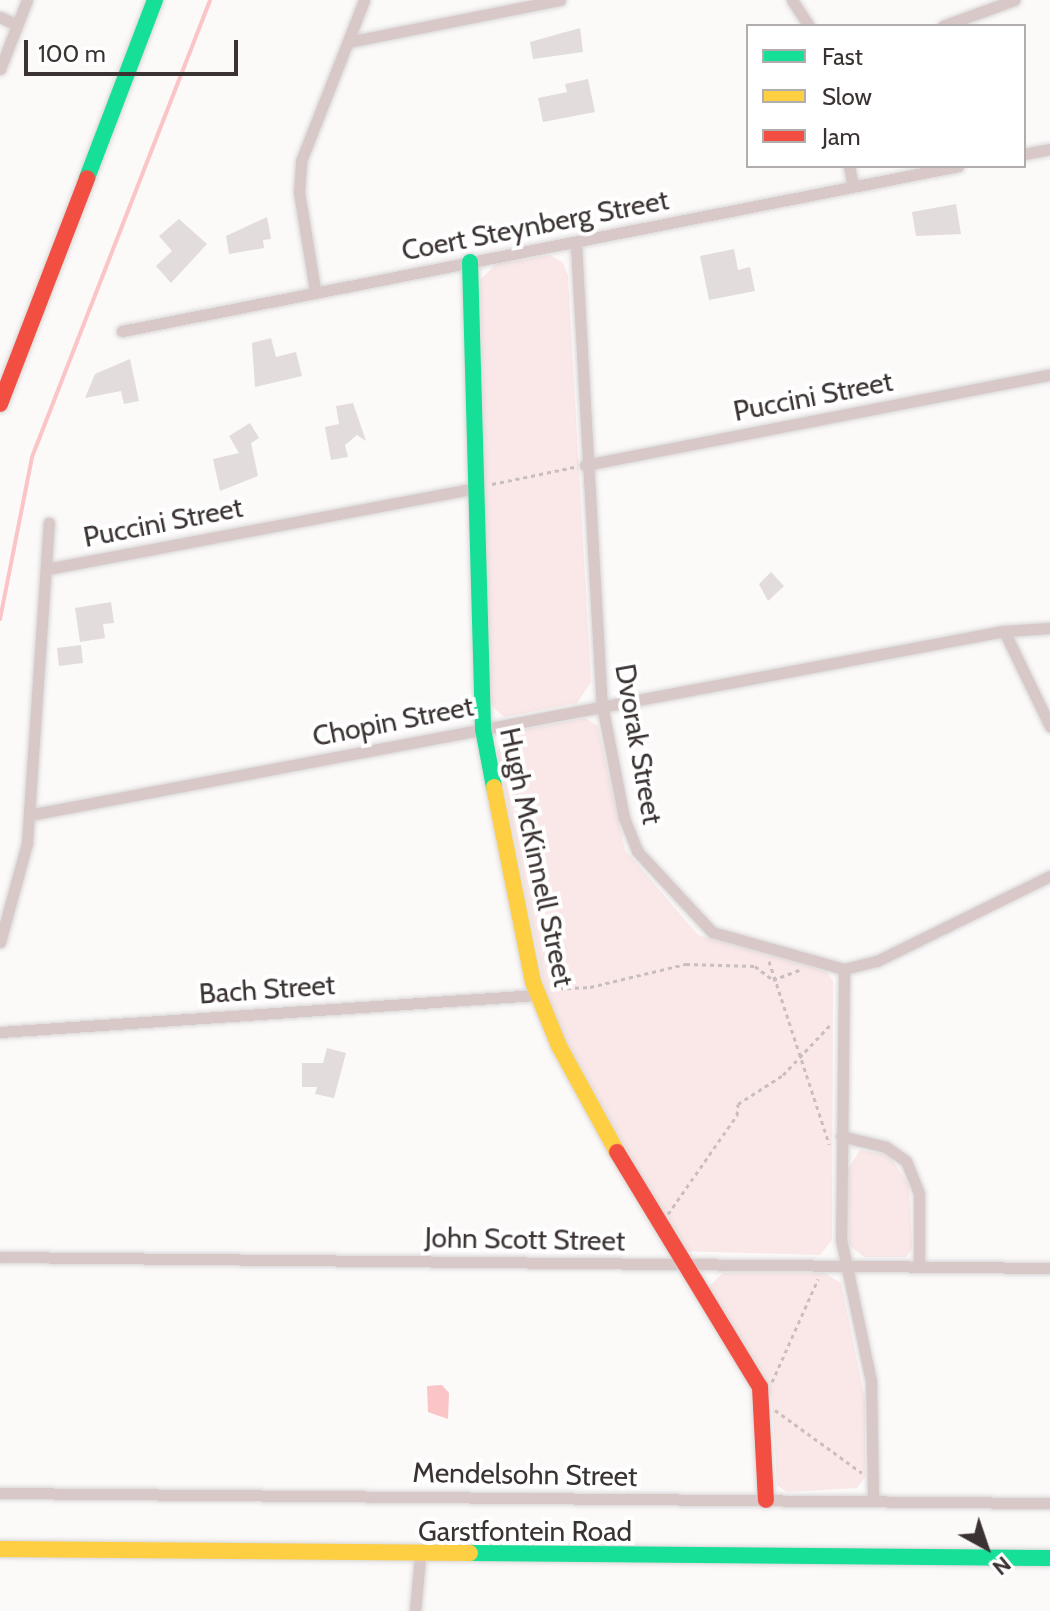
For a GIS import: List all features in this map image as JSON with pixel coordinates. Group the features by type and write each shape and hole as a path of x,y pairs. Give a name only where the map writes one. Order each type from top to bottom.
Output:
{"main road":[{"path":"0,404 155,0"},
{"name":"Hugh McKinnell Street","path":"470,262 483,729 536,995 658,1226 764,1398"},
{"path":"764,1398 766,1500"},
{"name":"Garstfontein Road","path":"0,1549 420,1557 1050,1558"}],"street":[{"path":"0,69 27,0"},
{"path":"315,290 299,173 364,0"},
{"path":"348,42 560,0"},
{"path":"792,0 808,24"},
{"path":"948,24 1014,0"},
{"path":"0,17 17,25"},
{"path":"1026,154 1050,149"},
{"path":"849,168 853,186"},
{"name":"Coert Steynberg Street","path":"122,331 315,290 576,245 948,168"},
{"name":"Dvorak Street","path":"576,245 585,465 602,705 624,818 637,851 705,927 844,969"},
{"name":"Puccini Street","path":"585,465 1050,375"},
{"name":"Puccini Street","path":"47,569 476,488"},
{"path":"0,942 22,877 49,523"},
{"name":"Chopin Street","path":"29,815 1004,631 1050,628"},
{"path":"1004,631 1050,726"},
{"path":"873,1501 871,1381 844,1264 841,1136 844,969 877,961 1050,876"},
{"name":"Bach Street","path":"0,1032 536,995"},
{"path":"841,1136 886,1147 906,1161 919,1194 919,1267"},
{"name":"John Scott Street","path":"0,1257 1050,1268"},
{"name":"Mendelsohn Street","path":"0,1493 1050,1503"},
{"path":"415,1611 420,1557"}],"path":[{"path":"476,488 585,465"},
{"path":"764,946 826,1140 841,1163"},
{"path":"775,979 815,959"},
{"path":"536,995 686,964 755,966 775,979"},
{"path":"658,1226 723,1136 738,1104 800,1059 825,1028 842,1017"},
{"path":"821,1264 764,1398 853,1469 873,1477"}],"shaded area":[{"path":"550,255 563,263 568,276 591,682 577,703 504,717 488,702 480,280 496,264"},
{"path":"585,718 598,726 625,850 698,935 826,971 833,981 832,1240 820,1255 682,1251 549,1010 497,753 502,737 515,731"},
{"path":"860,1150 889,1155 909,1185 912,1249 906,1257 864,1257 849,1245 848,1169"},
{"path":"723,1273 824,1273 841,1283 865,1400 865,1477 857,1488 787,1492 777,1485 772,1398 706,1289"},
{"path":"442,1385 449,1393 448,1419 428,1412 427,1386"}],"building":[{"path":"580,28 583,52 533,59 530,42"},
{"path":"588,79 595,112 543,122 538,98 567,92 565,84"},
{"path":"956,204 961,234 916,236 912,212"},
{"path":"267,217 271,239 263,240 264,248 229,254 226,236"},
{"path":"179,219 207,244 171,283 156,266 172,251 159,236"},
{"path":"734,249 738,270 750,267 755,291 709,300 700,256"},
{"path":"271,338 276,357 296,352 302,376 255,387 252,343"},
{"path":"130,359 139,401 124,404 121,391 85,398 95,374"},
{"path":"353,403 366,441 357,435 345,445 348,457 331,460 325,427 339,424 336,406"},
{"path":"250,423 259,438 251,443 258,476 220,491 213,459 239,453 229,436"},
{"path":"771,572 784,586 768,601 759,584"},
{"path":"111,602 114,623 103,624 105,638 80,642 75,608"},
{"path":"81,645 83,663 59,666 57,648"},
{"path":"327,1048 346,1053 334,1098 315,1094 317,1087 302,1087 302,1063 323,1063"}],"waterway":[{"path":"0,619 32,457 210,0"}],"traffic: fast":[{"path":"87,178 155,0"},
{"path":"470,262 483,729 494,787"},
{"path":"470,1553 1050,1558"}],"traffic: slow":[{"path":"494,787 533,982 559,1046 617,1152"},
{"path":"0,1549 470,1553"}],"traffic: jam":[{"path":"0,404 87,178"},
{"path":"617,1152 760,1387 766,1500"}]}
